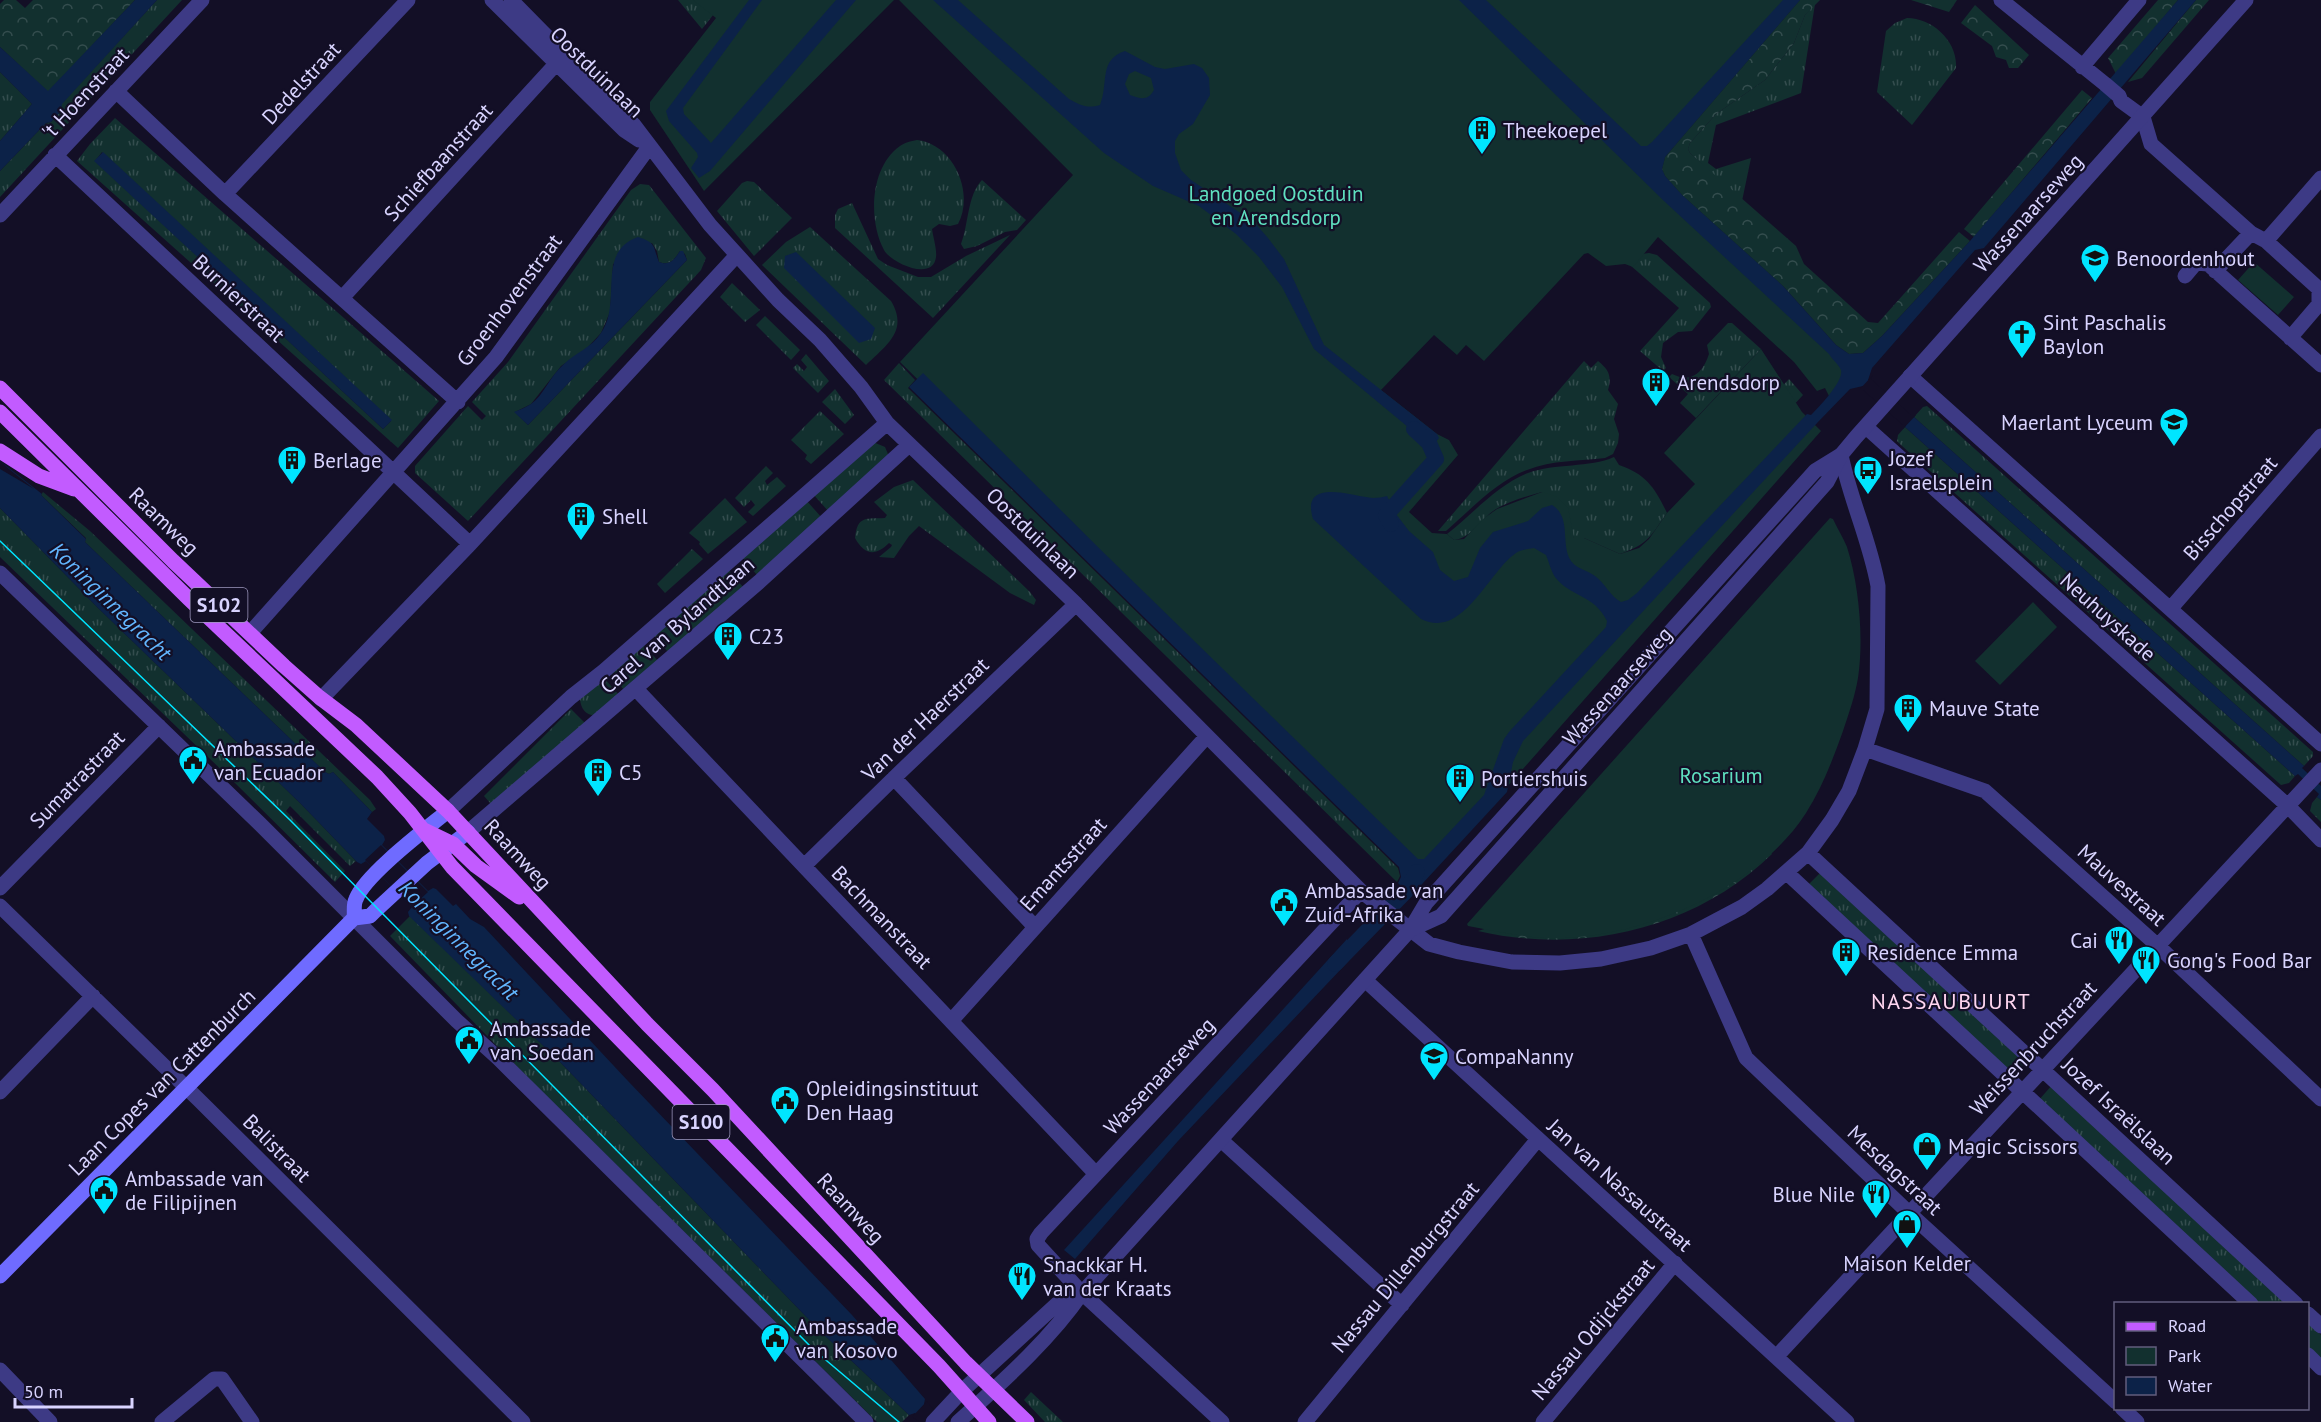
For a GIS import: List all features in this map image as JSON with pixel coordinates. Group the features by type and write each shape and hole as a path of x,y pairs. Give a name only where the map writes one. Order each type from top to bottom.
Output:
{"main road":[{"name":"Raamweg","path":"0,388 250,633 321,699 364,731 448,811 980,1376"},
{"name":"Raamweg","path":"0,412 189,599 377,777 424,830 440,853 962,1391"},
{"path":"0,451 39,476 78,490"},
{"name":"Laan Copes van Cattenburch","path":"354,918 355,901 378,873 393,857 448,811"},
{"path":"424,830 453,844 476,866 548,917"},
{"name":"Laan Copes van Cattenburch","path":"0,1276 354,918 369,915 440,853 468,832"},
{"name":"S100","path":"980,1376 1028,1422"},
{"name":"S100","path":"962,1391 989,1422"}],"street":[{"name":"'t Hoenstraat","path":"0,215 202,0"},
{"name":"Dedelstraat","path":"225,194 408,0"},
{"name":"Oostduinlaan","path":"492,0 561,58 634,125 710,225 778,300 820,340 861,387 887,423 1076,604 1361,891 1429,944 1501,961 1536,963 1579,961 1623,955 1691,934 1742,907 1787,873 1808,853 1832,820 1849,790 1877,709 1878,586 1875,567 1844,472 1841,455"},
{"name":"Oostduinlaan","path":"511,0 561,58"},
{"path":"2001,0 2143,117 2151,144 2251,233 2266,241 2320,289 2319,304 2290,338"},
{"path":"2082,67 2139,0"},
{"name":"Wassenaarseweg","path":"958,1422 1018,1367 1070,1310 1082,1293 1410,930 1426,903 1815,471 1841,455 2246,0"},
{"name":"Schiefbaanstraat","path":"342,298 561,58"},
{"path":"116,92 225,194 458,402"},
{"name":"Groenhovenstraat","path":"250,633 496,357 649,147"},
{"name":"Burnierstraat","path":"55,155 395,472"},
{"path":"2266,241 2321,178"},
{"path":"2215,271 2251,233"},
{"path":"321,699 470,544 738,255"},
{"path":"2185,276 2196,263 2208,264 2321,365"},
{"path":"1910,376 2321,744"},
{"name":"Carel van Bylandtlaan","path":"448,811 571,697 604,671 887,423"},
{"name":"Neuhuyskade","path":"1866,427 2289,807 2321,840"},
{"name":"Bisschopstraat","path":"2171,608 2321,436"},
{"name":"Carel van Bylandtlaan","path":"468,832 759,582 909,445"},
{"path":"395,472 470,544"},
{"path":"0,573 159,726 866,1422"},
{"name":"Van der Haerstraat","path":"804,866 1076,604"},
{"name":"Bachmanstraat","path":"636,689 1096,1174"},
{"name":"Sumatrastraat","path":"0,888 159,726"},
{"name":"Emantsstraat","path":"951,1021 1207,736"},
{"name":"Mauvestraat","path":"1865,749 1984,790 2158,946 2321,1099"},
{"name":"Weissenbruchstraat","path":"1777,1356 2319,773"},
{"path":"894,778 1035,927"},
{"name":"Jozef Israëlslaan","path":"1808,853 2294,1302"},
{"path":"1787,873 2250,1302"},
{"name":"Wassenaarseweg","path":"1082,1293 1038,1245 1037,1239 1041,1233 1361,891"},
{"name":"Balistraat","path":"0,906 523,1422"},
{"name":"Mesdagstraat","path":"1691,934 1746,1058 1909,1213 2114,1401"},
{"name":"Jan van Nassaustraat","path":"1365,980 1847,1422"},
{"path":"0,1092 93,996"},
{"name":"Nassau Dillenburgstraat","path":"1305,1422 1538,1139"},
{"path":"1221,1140 1401,1305"},
{"name":"Nassau Odijckstraat","path":"1543,1422 1675,1263"},
{"path":"1082,1293 1222,1422"},
{"name":"Wassenaarseweg","path":"936,1418 962,1391 1057,1304 1082,1293"},
{"path":"2309,1316 2321,1326"},
{"path":"2309,1357 2321,1368"},
{"path":"0,1370 50,1422"},
{"path":"162,1422 214,1379 222,1379 252,1422"},
{"path":"2124,1410 2137,1422"}],"green space":[{"path":"4,0 16,0 25,8 33,0 135,0 48,92 0,47 0,4"},
{"path":"157,0 182,0 0,197 0,171 46,123 51,122 61,111 61,104"},
{"path":"678,0 725,0 702,29"},
{"path":"693,0 894,0 704,191 650,110 650,102 716,18"},
{"name":"Landgoed Oostduin en Arendsdorp","path":"899,0 1800,0 1665,157 1662,169 1665,176 1682,195 1783,286 1849,375 1829,396 1825,388 1817,391 1794,362 1658,237 1633,267 1625,264 1606,266 1588,253 1584,254 1484,361 1466,345 1457,355 1434,335 1381,390 1437,434 1449,440 1458,455 1409,512 1432,533 1447,534 1454,540 1464,539 1483,519 1497,509 1542,492 1557,497 1568,508 1574,538 1584,538 1620,554 1639,548 1649,539 1667,513 1695,484 1664,453 1761,349 1802,412 1821,431 1411,896 1400,886 1407,862 900,362 1073,175"},
{"path":"1800,0 1820,0 1805,15 1794,43 1765,80 1716,114 1690,143 1688,149 1796,246 1804,264 1868,322 1878,323 1959,232 1970,241 1882,336 1863,353 1849,354 1836,345 1783,286 1682,195 1665,176 1662,169 1665,157"},
{"path":"1911,0 1957,0 1949,12"},
{"path":"2158,0 2178,0 2116,74 2108,58"},
{"path":"2196,0 2209,0 2142,78 2128,82"},
{"path":"1815,4 1801,93 1716,125 1708,163 1716,169 1751,158 1742,201 1690,153 1688,149 1690,143 1716,114 1765,80 1794,43 1805,15"},
{"path":"1975,5 2029,55 2018,68 2009,68 2006,60 1996,57 1992,46 1961,23"},
{"path":"1907,18 1925,22 1942,33 1953,49 1956,68 1912,125 1877,92 1886,31 1895,23"},
{"path":"0,72 32,104 0,141"},
{"path":"2082,90 2092,98 1974,237 1964,229"},
{"path":"115,118 439,401 398,448 77,161","holes":["102,152 391,420 383,429 95,161"]},
{"path":"917,140 930,143 950,160 962,184 964,198 963,211 958,224 950,226 939,224 932,229 936,257 928,268 920,269 903,265 884,250 879,238 874,209 878,180 890,155 900,146"},
{"path":"982,180 1026,220 1017,230 1005,232 977,246 964,249 961,244 971,202"},
{"path":"754,182 792,218 754,256 717,211 742,183"},
{"path":"640,184 649,185 706,258 701,270 468,521 415,473 415,466 468,406 482,420 486,416 472,402 508,362 631,190","holes":["652,243 657,251 659,262 671,261 680,251 685,254 687,260 528,425 515,412 531,404 561,366 585,350 601,333 610,312 613,264"]},
{"path":"852,203 878,259 918,277 931,277 966,256 1010,235 933,318 835,228 835,215 838,209"},
{"path":"810,227 891,301 896,312 898,321 893,337 866,365 762,265 786,242"},
{"path":"1642,254 1657,255 1710,303 1711,307 1692,331 1678,332 1663,343 1661,357 1666,368 1663,371 1640,351 1679,308 1630,265"},
{"path":"2254,262 2294,297 2278,315 2238,280"},
{"path":"732,283 760,310 745,322 720,297"},
{"path":"765,316 800,350 791,360 756,325"},
{"path":"1728,323 1732,323 1761,349 1696,418 1680,403 1688,394 1669,377 1672,374 1685,378 1691,377 1700,371 1709,354 1707,345"},
{"path":"806,354 829,381 818,393 793,368 797,364 804,371 807,367 801,360"},
{"path":"1584,361 1591,368 1598,361 1609,374 1608,390 1618,404 1614,419 1619,434 1613,454 1605,458 1556,463 1527,470 1505,481 1446,531 1438,531"},
{"path":"899,363 915,380 908,388 1398,868 1400,876 1397,882 884,380"},
{"path":"1789,379 1803,395 1791,408 1775,394"},
{"path":"835,389 854,415 845,424 822,402"},
{"path":"1927,406 2313,752 2313,756 2304,766 1914,417 1923,407"},
{"path":"820,411 844,434 811,464 805,459 807,455 791,440"},
{"path":"1905,427 2295,776 2289,783 2281,785 1901,445 1897,441 1898,435"},
{"path":"873,442 885,447 890,459 829,512 813,494"},
{"path":"1614,457 1619,465 1636,473 1649,483 1667,513 1648,539 1637,547 1620,554 1584,538 1574,538 1542,492 1496,509 1460,539 1454,540 1447,534 1496,492 1517,478 1538,470 1594,463"},
{"path":"766,466 773,473 765,481 767,485 777,477 786,486 753,516 748,512 755,505 751,500 744,507 735,498"},
{"path":"913,480 1030,592 1036,600 1034,605 1010,593 919,526 894,558 879,557 891,547 889,543 875,552 867,551 859,544 855,538 858,525 864,520 885,518 887,515 874,502 894,487"},
{"path":"43,492 90,531 370,800 376,809 372,812 333,772 329,774 325,772 85,542 86,538 41,495"},
{"path":"725,498 747,522 708,554 699,544 700,542 689,533"},
{"path":"806,500 822,518 757,575 742,557"},
{"path":"0,508 97,607 300,803 356,861 350,866 290,806 286,811 345,871 335,882 0,557"},
{"name":"Rosarium","path":"1830,518 1833,519 1847,547 1855,578 1861,646 1858,678 1843,731 1822,783 1806,813 1784,841 1757,866 1725,888 1654,921 1616,931 1579,937 1544,938 1468,926 1467,924"},
{"path":"692,549 703,559 665,593 657,584"},
{"path":"728,569 743,587 668,652 653,635"},
{"path":"2033,602 2057,627 2000,685 1975,661"},
{"path":"643,644 658,661 624,690 609,673"},
{"path":"604,678 619,695 595,716 584,710 580,699"},
{"path":"571,709 585,723 491,804 484,796"},
{"path":"2317,797 2321,800 2321,822 2310,811"},
{"path":"1770,852 1772,854 1741,880 1708,901 1672,918 1635,930 1596,937 1557,940 1517,938 1478,931 1516,919"},
{"path":"1822,871 2027,1061 2013,1076 1808,885"},
{"path":"410,916 560,1062 821,1332 909,1415 902,1422 877,1422 530,1080 390,936"},
{"path":"2053,1084 2287,1302 2257,1302 2038,1101"},
{"path":"2309,1323 2321,1335 2321,1361 2309,1350"},
{"path":"1031,1392 1063,1422 1045,1422 1024,1400"}],"water":[{"path":"135,0 157,0 62,104 61,111 51,122 46,123 0,171 0,141 32,104 0,72 0,47 48,91"},
{"path":"749,0 762,0 683,108 684,114 711,143 836,0 856,0 710,171 699,178 691,168 698,157 697,153 669,121 666,111"},
{"path":"933,0 958,0 1069,99 1084,106 1100,105 1108,66 1111,60 1125,51 1155,67 1165,69 1194,64 1202,68 1209,78 1210,95 1193,124 1179,134 1175,141 1175,153 1181,170 1191,180 1254,222 1284,259 1324,345 1437,434 1439,438 1432,447 1314,349 1282,287 1259,257 1236,234 1199,206 1153,186 1104,153","holes":["1135,71 1151,78 1154,90 1149,96 1141,98 1130,95 1125,84 1129,74"]},
{"path":"1459,0 1486,0 1641,146 1647,146 1783,0 1800,0 1665,157 1662,169 1665,176 1682,195 1783,286 1836,345 1849,354 1863,353 1882,336 1970,241 2178,0 2196,0 1984,248 1975,250 1872,368 1868,380 1911,419 1914,417 2304,766 2302,768 2321,786 2321,800 2317,797 2319,794 2298,774 2295,776 1905,427 1906,425 1863,386 1850,389 1818,422 1523,741 1513,762 1507,792 1411,896 1398,883 1401,877 1399,867 909,387 923,373 1418,859 1424,859 1484,795 1504,739 1509,732 1606,627 1607,621 1596,606 1561,583 1554,575 1546,555 1534,548 1516,553 1474,601 1450,620 1436,623 1421,619 1313,519 1311,506 1314,497 1321,493 1331,492 1373,498 1387,496 1396,514 1409,531 1433,552 1440,570 1454,581 1468,577 1480,548 1493,532 1528,521 1542,508 1552,505 1562,516 1566,547 1571,561 1599,579 1621,602 1637,593 1807,414 1811,415 1815,411 1835,387 1841,375 1840,368 1829,354 1664,201"},
{"path":"103,152 392,420 383,429 94,161"},
{"path":"638,237 651,244 659,262 671,261 680,251 683,251 687,260 528,425 514,412 536,400 558,369 593,343 601,333 610,307 613,266 617,254 625,244"},
{"path":"796,252 875,328 871,339 859,343 784,268 785,256"},
{"name":"Koninginnegracht","path":"0,461 42,494 86,539 85,542 325,772 329,774 333,772 372,812 367,819 384,836 385,840 382,845 428,891 436,889 453,906 456,904 470,919 484,927 852,1315 925,1399 924,1404 943,1422 924,1422 915,1413 909,1415 821,1332 560,1062 409,916 408,912 412,907 366,861 361,864 357,862 300,803 98,608 0,508"},
{"path":"1347,939 1351,958 1343,967 1178,1141 1075,1259 1064,1250"}],"pier":[{"path":"1873,375 1871,379 1911,415 1916,415 1903,429 1903,425 1863,390 1859,390"},
{"path":"0,461 9,469 34,489 0,469"},
{"path":"381,845 428,892 412,907 365,860"},
{"path":"927,1401 946,1422 920,1422 912,1417"}],"waterway":[{"path":"1391,524 1386,515 1436,459 1429,443 1414,429"},
{"path":"1335,964 1406,891 1417,872"}],"tram line":[{"path":"0,541 290,820 814,1350 899,1422"}],"place":[{"name":"Theekoepel","path":"1482,156"},
{"name":"Benoordenhout","path":"2095,284"},
{"name":"Sint Paschalis Baylon","path":"2022,360"},
{"name":"Arendsdorp","path":"1656,408"},
{"name":"Maerlant Lyceum","path":"2174,448"},
{"name":"Berlage","path":"292,486"},
{"name":"Jozef Israelsplein","path":"1868,496"},
{"name":"Shell","path":"581,542"},
{"name":"C23","path":"728,662"},
{"name":"Mauve State","path":"1908,734"},
{"name":"Ambassade van Ecuador","path":"193,786"},
{"name":"C5","path":"598,798"},
{"name":"Portiershuis","path":"1460,804"},
{"name":"Ambassade van Zuid-Afrika","path":"1284,928"},
{"name":"Cai","path":"2119,966"},
{"name":"Residence Emma","path":"1846,978"},
{"name":"Gong's Food Bar","path":"2146,986"},
{"name":"Ambassade van Soedan","path":"469,1066"},
{"name":"CompaNanny","path":"1434,1082"},
{"name":"Opleidingsinstituut Den Haag","path":"785,1126"},
{"name":"Magic Scissors","path":"1927,1172"},
{"name":"Ambassade van de Filipijnen","path":"104,1216"},
{"name":"Blue Nile","path":"1876,1220"},
{"name":"Maison Kelder","path":"1907,1250"},
{"name":"Snackkar H. van der Kraats","path":"1022,1302"},
{"name":"Ambassade van Kosovo","path":"775,1364"}],"district":[{"name":"NASSAUBUURT","path":"1951,1001"}]}
